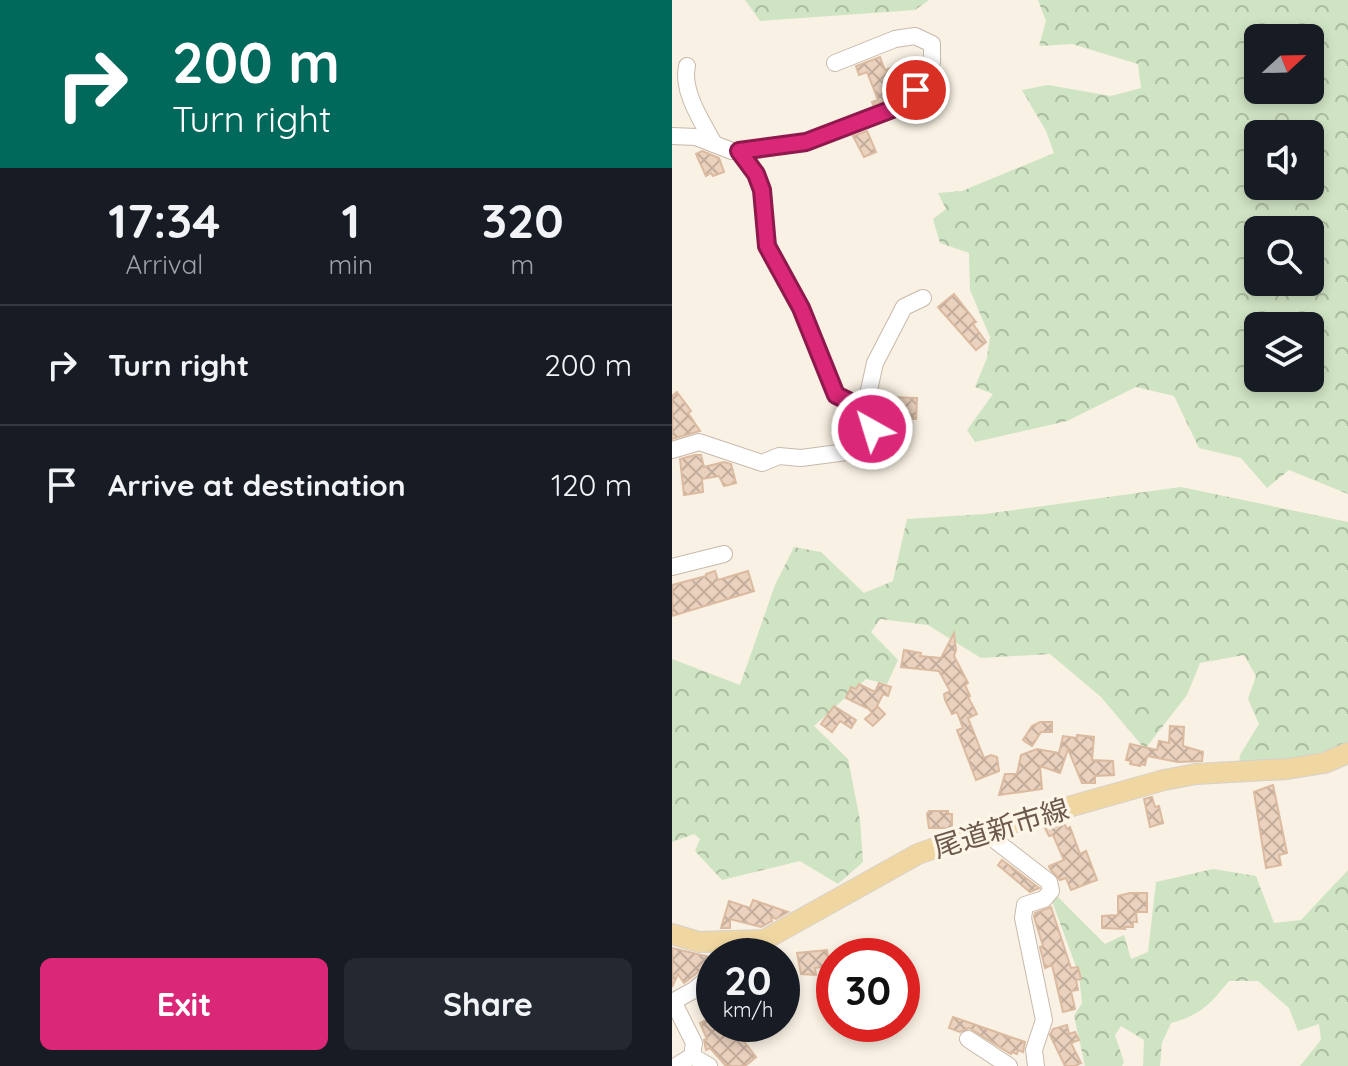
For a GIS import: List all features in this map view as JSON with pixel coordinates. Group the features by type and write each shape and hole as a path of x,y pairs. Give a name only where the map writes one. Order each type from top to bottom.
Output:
{"main road":[{"name":"尾道新市線","path":"768,938 918,854 983,831 1164,780 1196,774 1287,769 1324,763 1348,753"},
{"name":"尾道新市線","path":"672,934 696,941"}],"street":[{"path":"672,136 696,137 739,151 806,142 903,105 932,62 932,44 915,36 895,39 835,63"},
{"path":"687,66 685,72 691,96 714,144"},
{"path":"739,151 756,174 762,190 767,246 801,308 836,395 869,411"},
{"path":"672,450 699,442 762,463 779,456 801,458 854,451 872,429 867,399 875,363 904,307 923,298"},
{"path":"672,567 724,554"},
{"path":"983,831 1049,882 1051,891 1044,899 1025,905 1023,918 1044,1020 1034,1050 1036,1066"},
{"path":"676,1066 692,1056 694,1043 672,1001 696,988"},
{"path":"968,1039 1009,1066"},
{"path":"692,1056 709,1066"}],"green space":[{"path":"745,0 929,0 915,10 760,21"},
{"path":"1038,0 1348,0 1348,494 1289,470 1267,488 1241,458 1199,448 1174,396 1136,387 1067,421 975,442 967,430 993,394 975,387 987,358 990,337 970,290 969,253 940,243 933,219 946,209 938,193 962,191 1054,153 1046,131 1022,90 1048,85 1111,96 1141,88 1138,64 1072,44 1039,46 1046,21"},
{"path":"1181,487 1348,522 1348,743 1294,762 1239,765 1240,755 1259,724 1248,699 1256,676 1244,655 1200,663 1187,695 1145,749 1101,697 1050,654 981,658 928,625 880,619 871,632 898,660 887,684 866,679 814,726 848,759 860,820 863,862 838,884 800,861 722,880 695,851 700,839 694,834 672,842 672,659 740,685 775,585 794,547 821,552 864,593 893,581 907,519 985,514"},
{"path":"1213,869 1256,876 1274,923 1301,920 1348,870 1348,1066 1300,1066 1321,1040 1319,1024 1298,1031 1289,1008 1258,981 1229,981 1204,1008 1171,1023 1162,1043 1160,1066 1143,1066 1144,1040 1121,1026 1115,1035 1124,1062 1122,1066 1085,1066 1074,1016 1082,1003 1079,975 1052,901 1058,897 1105,944 1124,935 1131,959 1148,952 1156,882"}],"building":[{"path":"880,57 885,70 897,66 907,84 895,90 896,96 873,105 872,102 878,100 867,72 859,75 856,66"},
{"path":"867,131 876,152 864,157 853,136"},
{"path":"702,151 719,158 724,172 706,176 696,154"},
{"path":"954,294 976,322 973,324 986,342 976,350 938,307"},
{"path":"677,392 691,411 688,413 700,431 672,439 672,396"},
{"path":"885,397 917,398 916,419 881,419 880,409"},
{"path":"701,455 704,467 724,462 731,464 736,483 724,486 719,476 702,479 703,492 684,495 680,459"},
{"path":"715,571 718,580 748,571 754,591 672,616 672,585"},
{"path":"954,633 954,656 968,683 965,685 968,697 977,714 968,718 984,758 991,755 997,757 999,771 976,780 957,730 963,728 957,712 952,714 945,700 944,694 950,691 939,671 901,667 904,650 921,653 920,656 941,658"},
{"path":"879,683 891,687 888,696 883,694 876,708 885,714 873,726 865,719 872,713 869,709 846,698 851,687 856,689 859,684 875,692"},
{"path":"834,706 856,720 851,728 840,721 832,732 821,724"},
{"path":"1052,722 1052,732 1041,732 1032,746 1023,740 1032,726"},
{"path":"1170,726 1184,727 1183,746 1203,752 1202,761 1178,762 1147,756 1145,765 1140,766 1126,760 1130,744 1157,750 1159,741 1169,743"},
{"path":"1077,735 1094,737 1092,760 1113,761 1114,775 1095,776 1095,783 1082,783 1068,749 1060,773 1040,766 1042,789 999,795 1005,774 1017,774 1021,755 1037,749 1059,753 1063,736 1077,738"},
{"path":"1273,785 1287,853 1279,855 1281,865 1266,868 1254,792"},
{"path":"1152,797 1155,807 1159,806 1163,823 1150,827 1144,799"},
{"path":"929,811 948,811 952,814 952,828 929,828"},
{"path":"1064,823 1067,829 1070,827 1080,854 1086,851 1097,880 1071,890 1066,878 1060,880 1050,869 1049,866 1064,860 1053,835 1049,836 1045,828"},
{"path":"1002,860 1039,888 1030,892 998,865"},
{"path":"1147,893 1147,912 1136,912 1137,922 1133,922 1133,927 1102,928 1102,916 1118,915 1118,896"},
{"path":"753,900 788,912 776,919 771,917 772,921 761,927 730,919 730,928 721,928 729,901 750,908"},
{"path":"1051,907 1071,968 1078,967 1081,979 1076,980 1078,990 1071,991 1075,1009 1063,1012 1052,965 1045,968 1040,947 1043,946 1034,917 1035,913"},
{"path":"672,948 696,954 696,974 684,983 678,974 672,987"},
{"path":"816,951 816,975 801,974 800,953"},
{"path":"953,1017 1025,1042 1023,1052 1018,1050 1017,1054 1011,1054 969,1028 960,1032 949,1028"},
{"path":"1067,1025 1069,1034 1075,1032 1079,1040 1071,1043 1081,1063 1075,1066 1065,1066 1050,1035 1053,1029"},
{"path":"704,1042 744,1042 756,1057 745,1066 726,1066 710,1048 706,1050"}],"route":[{"path":"872,429 869,411 836,395 801,308 767,246 762,190 756,174 739,151 806,142 903,105 916,90"}]}
